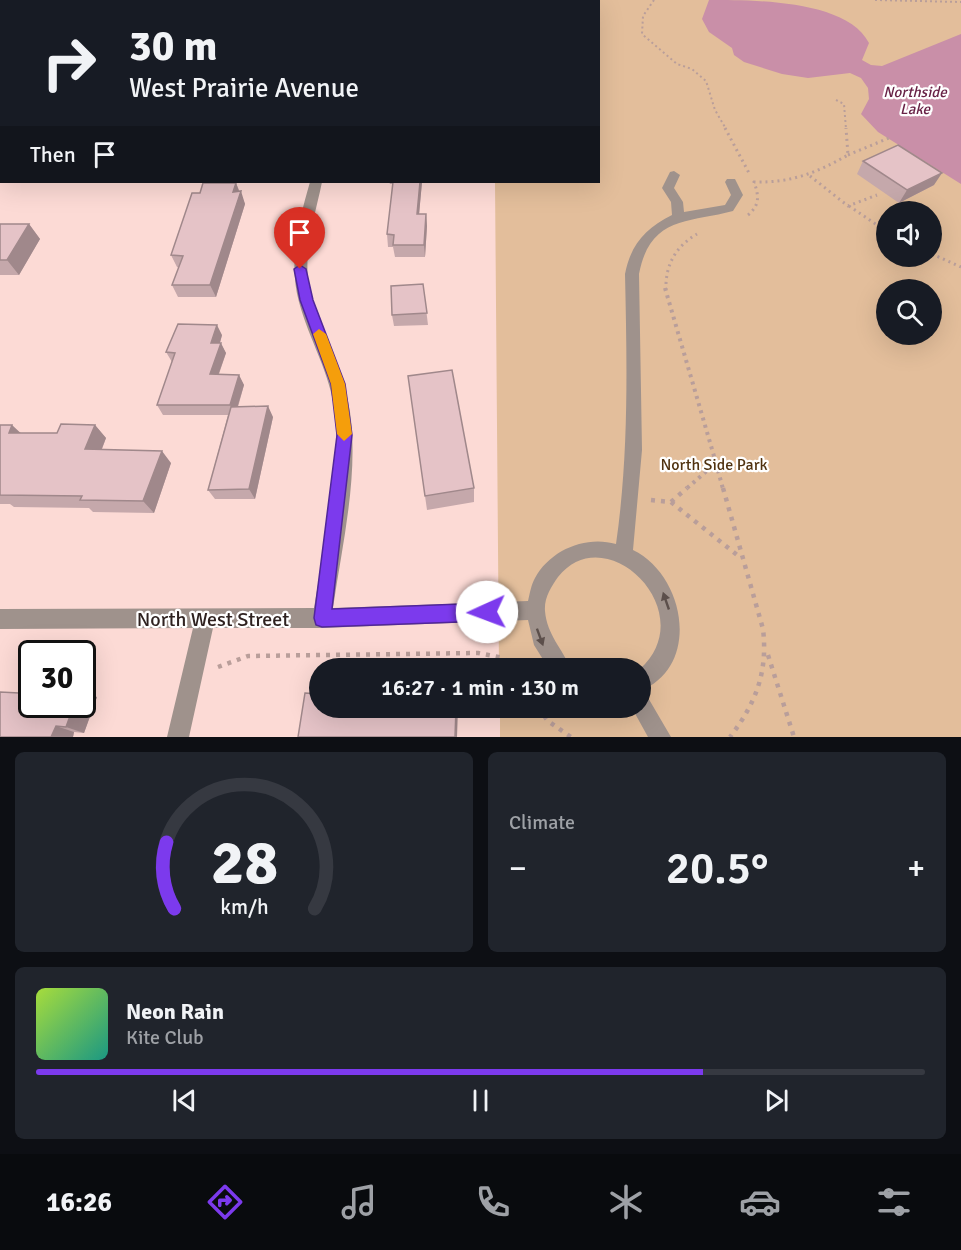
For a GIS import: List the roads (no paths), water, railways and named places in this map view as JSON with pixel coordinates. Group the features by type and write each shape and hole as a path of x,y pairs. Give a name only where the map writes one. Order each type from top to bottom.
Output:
{"street":[{"path":"674,175 668,188 677,202 678,217"},
{"path":"623,556 632,500 636,447 632,274 635,256 641,242 678,217 729,208 737,195 731,182"},
{"path":"316,183 302,246 300,269 305,296 338,384 344,435 322,618"},
{"path":"551,658 537,633 534,610 539,588 550,570 567,556 586,550 608,550 623,556 648,572 663,591 671,614 671,636 664,658 651,675"},
{"name":"North West Street","path":"0,619 205,620 534,610"},
{"path":"178,737 205,620"},
{"path":"649,718 660,737"}],"water":[{"name":"Northside Lake","path":"709,0 798,5 821,10 841,18 858,29 869,43 862,60 871,65 882,66 961,34 961,184 878,132 861,114 869,99 868,88 861,78 850,73 808,78 782,74 744,62 734,55 732,48 709,32 702,19"}],"park label":[{"name":"North Side Park","path":"714,465"}]}
